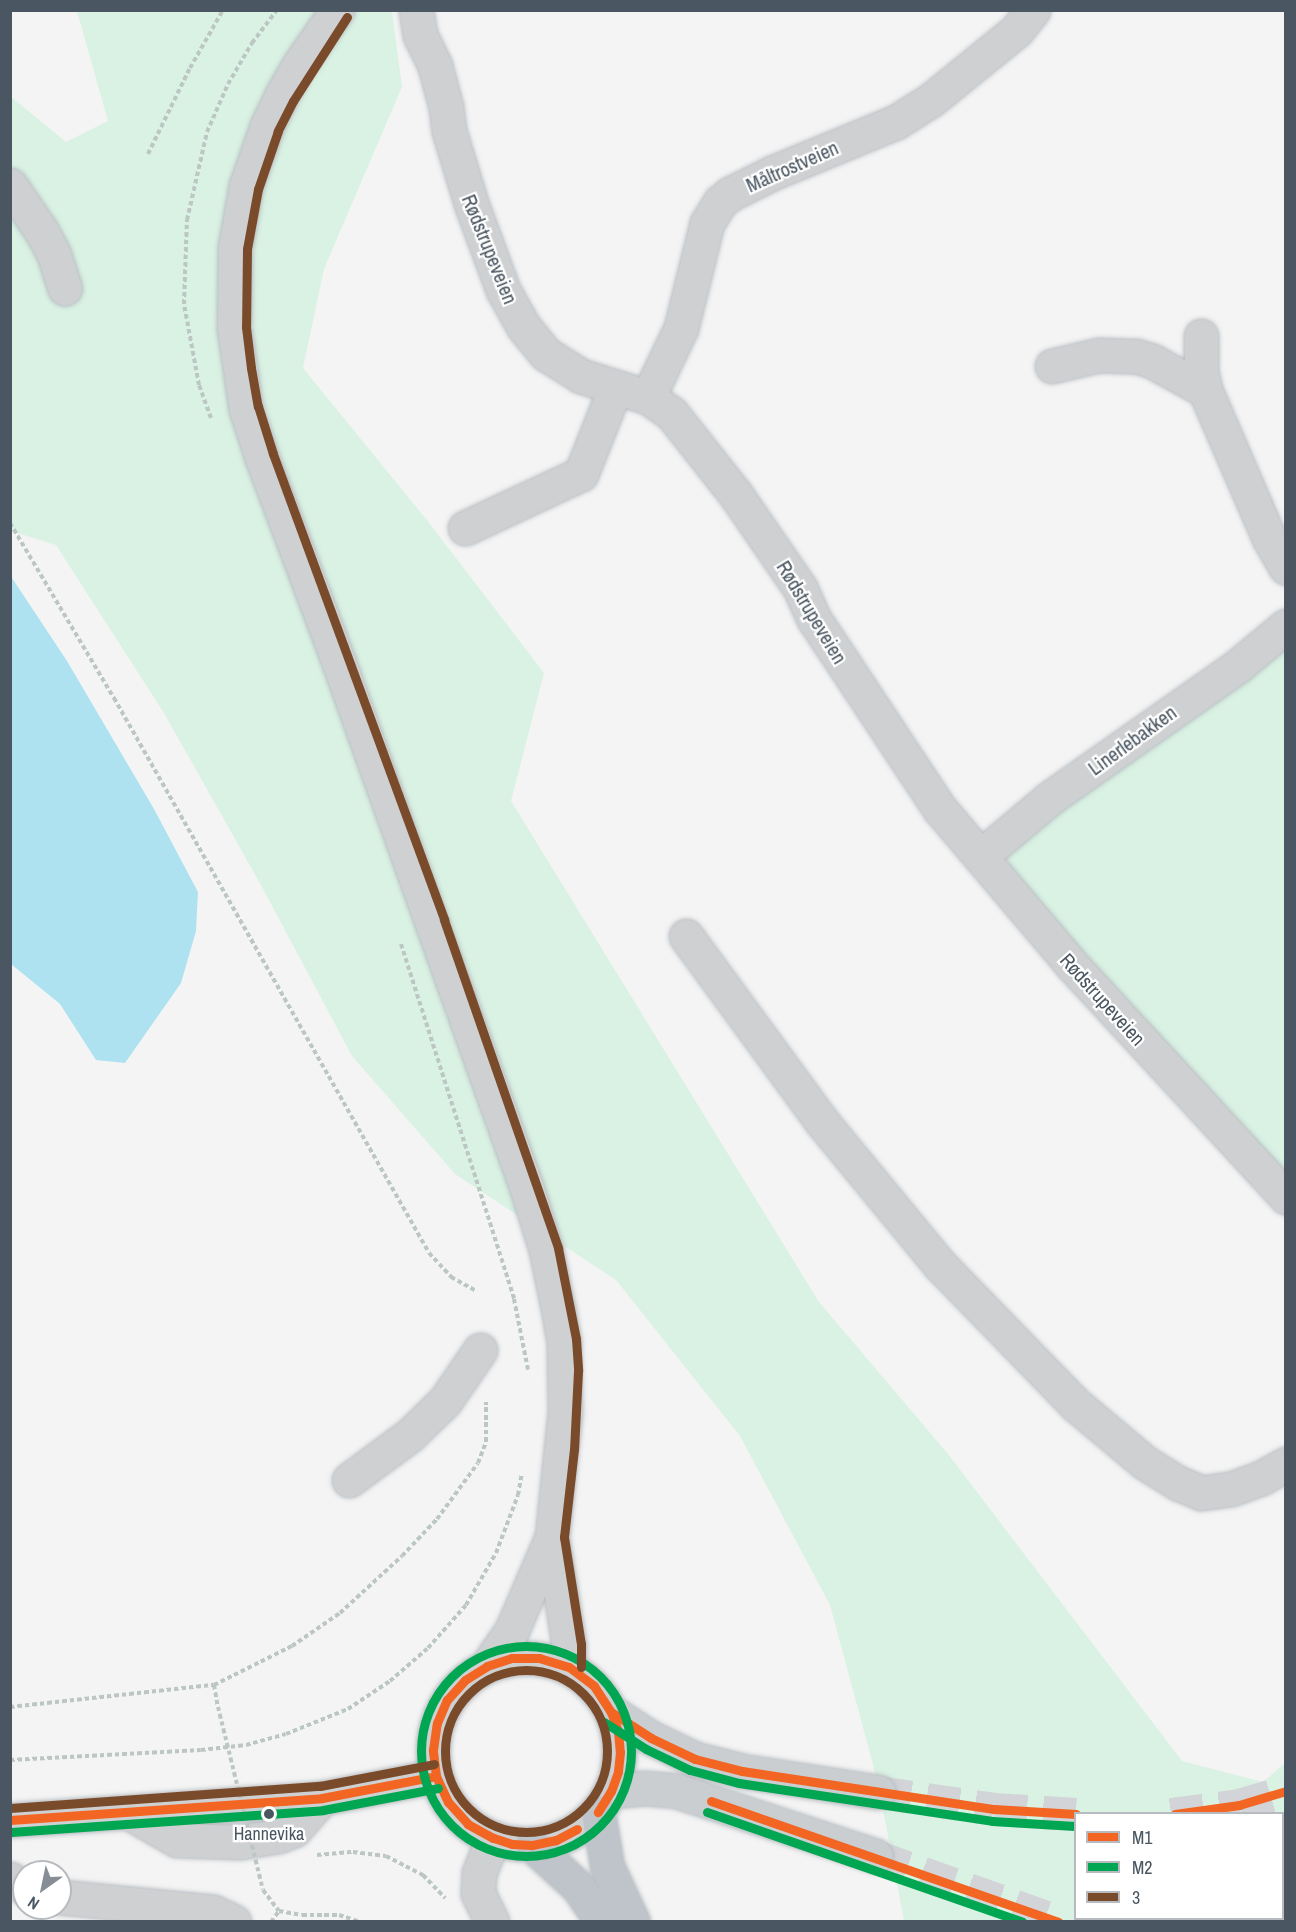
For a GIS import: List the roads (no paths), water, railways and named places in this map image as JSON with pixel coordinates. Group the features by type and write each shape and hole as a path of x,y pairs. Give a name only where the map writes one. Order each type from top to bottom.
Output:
{"highway":[{"path":"604,1802 607,1866 633,1922"},
{"path":"532,1845 578,1887 602,1922"}],"main road":[{"path":"611,1712 651,1738 694,1759 742,1771 878,1792"},
{"path":"604,1802 645,1788 677,1791 876,1856"}],"street":[{"path":"337,10 299,65 282,95 267,126 246,186 235,248 234,328 239,370 246,409 262,458 429,913 546,1250 564,1341 566,1372 562,1448 552,1537 569,1646 568,1667"},
{"name":"Rødstrupeveien","path":"416,10 420,36 435,66 459,167 503,290 523,326 546,354 581,376 648,397 672,414 736,495 800,588 814,619 939,808 1071,965 1286,1197"},
{"name":"Måltrostveien","path":"648,397 681,328 707,223 720,202 730,194 772,173 896,122 932,100 1016,31 1033,10"},
{"path":"10,185 42,232 54,255 65,288"},
{"path":"1201,336 1201,371 1205,390 1269,538 1286,568"},
{"path":"1052,366 1099,355 1136,356 1152,361 1205,390"},
{"path":"465,528 581,474 615,388"},
{"name":"Linerlebakken","path":"981,856 1050,798 1239,665 1286,626"},
{"path":"686,936 822,1122 940,1264 1075,1404 1144,1462 1178,1483 1201,1492 1231,1489 1261,1478 1286,1464"},
{"path":"349,1480 410,1435 445,1401 480,1350"},
{"path":"487,1666 512,1630 552,1537"},
{"path":"512,1658 539,1658 568,1667 594,1686 611,1712 618,1731 620,1752 618,1772 604,1802 579,1828 567,1835 532,1845 512,1844 493,1838 468,1824 448,1802 436,1776 434,1741 437,1724 447,1700 465,1680 487,1666 512,1658"},
{"path":"10,1820 322,1798 436,1776"},
{"path":"492,1922 478,1893 479,1873 493,1838"},
{"path":"72,1898 213,1912 234,1922"}],"water":[{"path":"10,575 67,661 154,809 198,892 196,931 181,983 125,1063 96,1060 60,1004 11,964"}],"tunnel":[{"path":"1186,1812 1239,1805 1286,1791"},
{"path":"878,1792 994,1809 1074,1814"},
{"path":"876,1856 1060,1922"}],"place":[{"name":"Hannevika","path":"269,1814"}]}
